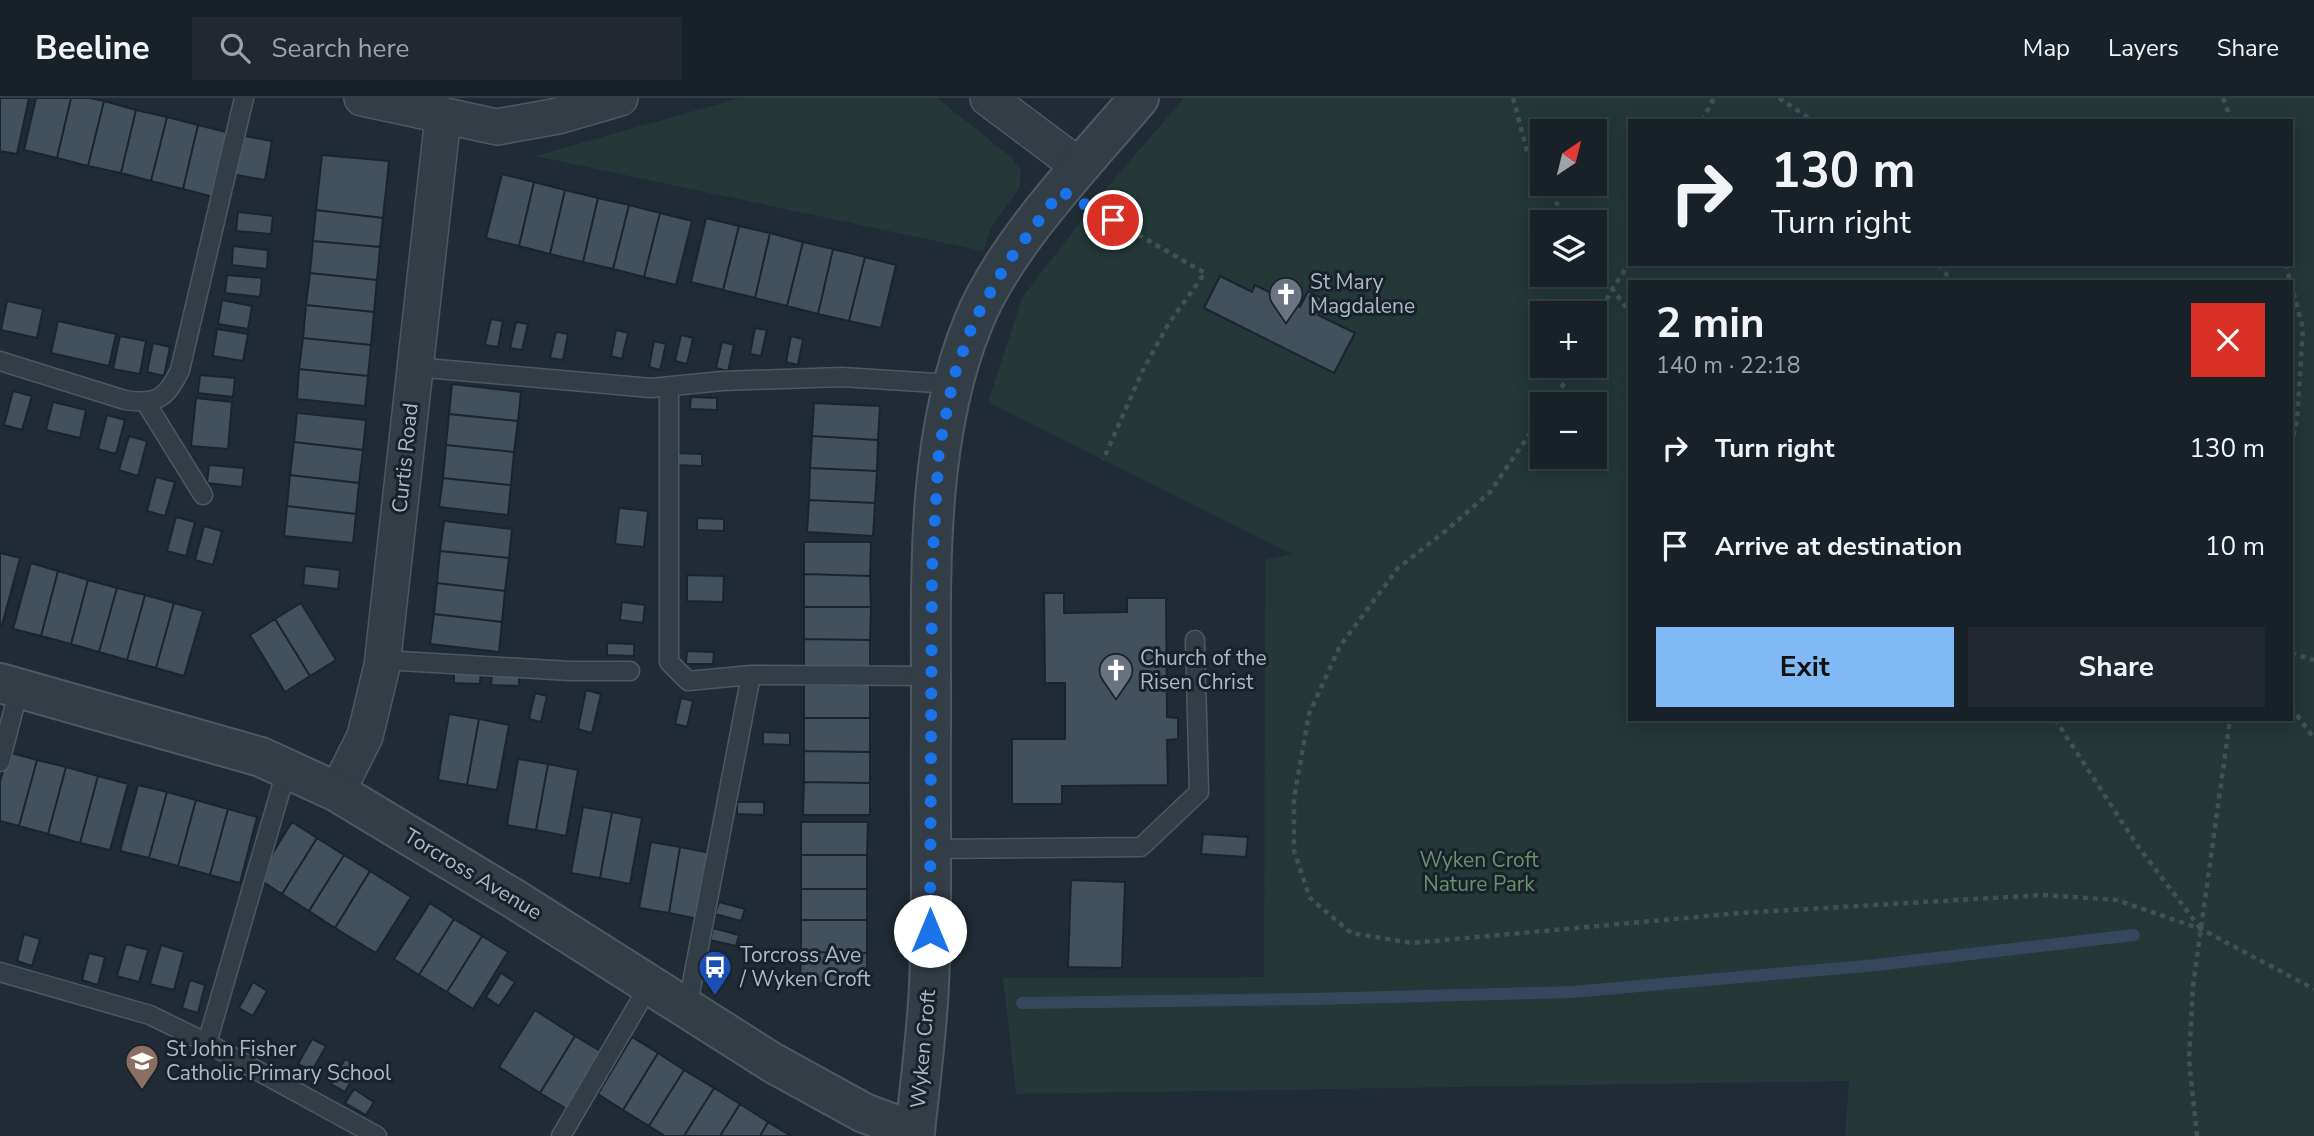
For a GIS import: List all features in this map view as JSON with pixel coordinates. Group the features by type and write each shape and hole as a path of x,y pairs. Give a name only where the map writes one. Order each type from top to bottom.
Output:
{"street":[{"path":"362,98 497,127 558,116 620,98"},
{"path":"988,98 1070,179"},
{"name":"Wyken Croft","path":"915,1134 929,985 932,569 939,449 952,384 974,321 989,291 1026,236 1070,179 1139,98"},
{"name":"Curtis Road","path":"337,792 365,736 383,660 443,117"},
{"name":"Torcross Avenue","path":"9,686 261,757 337,792 820,1090 864,1113 915,1134"}],"lane":[{"path":"0,361 125,400 146,403 161,398 173,386 180,370 244,98"},
{"path":"415,367 651,388 842,377 952,384"},
{"path":"669,387 669,662 688,681 751,675 931,676"},
{"path":"146,403 203,495"},
{"path":"930,849 1141,847 1199,792 1195,640"},
{"path":"383,660 630,671"},
{"path":"687,1009 751,675"},
{"path":"0,762 9,686"},
{"path":"207,1043 287,768"},
{"path":"0,972 150,1015 207,1043 377,1136"},
{"path":"561,1136 650,984"}],"path":[{"path":"1513,98 1530,156"},
{"path":"1703,119 1714,98"},
{"path":"1779,98 1810,119"},
{"path":"2223,98 2231,119"},
{"path":"1070,179 1205,273 1168,323 1144,368 1103,460"},
{"path":"1606,301 1628,265"},
{"path":"1607,282 1628,311"},
{"path":"2293,293 2303,328 2297,420 2293,437"},
{"path":"1530,434 1490,492 1398,568 1340,646 1309,713 1294,798 1294,852 1310,898 1352,933 1412,943 1740,913 2043,895 2117,900 2201,929 2314,989"},
{"path":"2293,654 2314,660"},
{"path":"2293,710 2314,738"},
{"path":"2056,721 2137,845 2201,929"},
{"path":"2197,1136 2189,1060 2193,986 2230,721"}],"green space":[{"path":"740,98 937,98 1011,157 1021,171 1020,187 991,228 983,251 535,156"},
{"name":"Wyken Croft Nature Park","path":"1184,98 2314,98 2314,1136 1845,1136 1849,1081 1016,1094 1003,978 1264,977 1265,560 1292,554 988,402 1022,298 1102,193"}],"building":[{"path":"0,98 29,98 17,154 0,151"},
{"path":"36,98 71,98 57,158 24,150"},
{"path":"71,98 104,101 88,166 57,158"},
{"path":"104,101 136,110 121,173 88,166"},
{"path":"136,110 167,117 151,181 121,173"},
{"path":"167,117 198,125 183,189 151,181"},
{"path":"198,125 230,133 214,197 183,189"},
{"path":"239,135 272,141 265,180 231,174"},
{"path":"322,155 389,161 383,218 316,210"},
{"path":"502,174 534,182 519,246 486,238"},
{"path":"534,182 565,190 550,254 519,246"},
{"path":"565,190 598,198 583,262 550,254"},
{"path":"598,198 629,205 613,269 583,262"},
{"path":"629,205 660,213 644,277 613,269"},
{"path":"316,210 383,218 380,247 313,241"},
{"path":"238,212 273,216 271,234 236,231"},
{"path":"660,213 692,221 676,285 644,277"},
{"path":"706,218 739,226 723,290 691,282"},
{"path":"739,226 770,233 755,298 723,290"},
{"path":"770,233 803,242 787,306 755,298"},
{"path":"313,241 380,247 377,280 310,273"},
{"path":"803,242 833,249 818,314 787,306"},
{"path":"233,246 268,250 267,269 232,265"},
{"path":"833,249 865,257 849,321 818,314"},
{"path":"865,257 896,265 881,328 849,321"},
{"path":"310,273 377,280 374,312 306,305"},
{"path":"227,275 262,278 260,297 225,293"},
{"name":"St Mary Magdalene","path":"1220,276 1252,292 1255,285 1300,307 1308,291 1325,300 1318,315 1355,333 1334,373 1204,308"},
{"path":"222,300 252,306 248,329 218,324"},
{"path":"7,301 43,309 37,338 1,330"},
{"path":"306,305 374,312 371,345 303,338"},
{"path":"491,319 503,321 498,347 485,345"},
{"path":"58,321 116,334 109,366 51,353"},
{"path":"516,322 528,324 522,350 510,348"},
{"path":"755,328 767,330 761,356 750,354"},
{"path":"217,329 248,334 243,361 213,356"},
{"path":"616,330 628,333 622,359 611,356"},
{"path":"556,332 568,334 563,360 550,358"},
{"path":"681,335 693,338 687,364 675,361"},
{"path":"120,336 146,341 140,374 113,369"},
{"path":"791,336 803,339 798,365 786,362"},
{"path":"303,338 371,345 368,376 299,369"},
{"path":"654,341 666,344 660,370 649,367"},
{"path":"722,342 734,345 728,371 716,368"},
{"path":"153,343 170,347 164,376 147,372"},
{"path":"299,369 368,376 365,406 297,399"},
{"path":"200,375 235,378 233,397 198,393"},
{"path":"452,384 521,392 518,421 449,414"},
{"path":"13,391 32,396 22,430 4,425"},
{"path":"691,397 717,398 717,410 690,409"},
{"path":"196,398 232,402 228,449 191,446"},
{"path":"53,402 86,410 80,438 46,430"},
{"path":"814,403 880,406 878,440 812,436"},
{"path":"297,413 366,420 363,450 294,442"},
{"path":"449,414 518,421 514,452 446,445"},
{"path":"107,415 125,420 116,454 98,449"},
{"path":"129,436 147,441 138,476 119,470"},
{"path":"812,436 878,440 877,471 810,468"},
{"path":"294,442 363,450 359,483 290,475"},
{"path":"446,445 514,452 511,485 443,478"},
{"path":"675,453 702,454 702,466 675,465"},
{"path":"209,465 244,468 242,487 207,483"},
{"path":"810,468 877,471 875,503 809,500"},
{"path":"290,475 359,483 356,514 287,506"},
{"path":"156,477 175,482 165,516 147,511"},
{"path":"443,478 511,485 508,515 439,507"},
{"path":"809,500 875,503 873,536 807,532"},
{"path":"287,506 356,514 353,543 284,536"},
{"path":"619,508 648,511 644,547 615,544"},
{"path":"176,517 195,522 186,556 167,551"},
{"path":"697,518 724,519 724,531 697,530"},
{"path":"444,521 512,529 509,558 440,551"},
{"path":"204,526 222,531 213,565 195,560"},
{"path":"804,542 871,542 870,576 804,574"},
{"path":"440,551 509,558 505,591 437,583"},
{"path":"0,553 20,558 2,625 0,624"},
{"path":"31,563 58,571 41,636 13,629"},
{"path":"305,566 340,570 338,589 303,585"},
{"path":"58,571 88,580 71,644 41,636"},
{"path":"804,574 870,576 871,607 804,607"},
{"path":"687,575 724,576 723,602 687,601"},
{"path":"88,580 117,588 99,652 71,644"},
{"path":"437,583 505,591 502,622 434,614"},
{"path":"117,588 145,595 127,660 99,652"},
{"name":"Church of the Risen Christ","path":"1044,593 1064,593 1064,613 1127,612 1127,598 1166,598 1167,717 1178,718 1178,739 1167,740 1168,785 1062,786 1062,804 1012,804 1012,739 1065,739 1065,683 1045,683"},
{"path":"145,595 174,603 156,668 127,660"},
{"path":"622,602 645,605 643,623 620,620"},
{"path":"174,603 203,611 184,676 156,668"},
{"path":"301,603 336,660 310,676 275,619"},
{"path":"804,607 871,607 870,640 804,639"},
{"path":"434,614 502,622 499,652 430,644"},
{"path":"275,619 310,676 285,692 250,635"},
{"path":"804,639 870,640 870,672 804,672"},
{"path":"607,643 634,644 634,656 607,655"},
{"path":"687,651 714,652 713,664 686,664"},
{"path":"454,671 481,671 480,684 454,683"},
{"path":"492,673 519,674 519,686 491,685"},
{"path":"804,685 870,685 870,718 804,718"},
{"path":"586,690 601,694 592,733 578,729"},
{"path":"535,693 547,696 541,722 529,719"},
{"path":"681,698 693,701 687,727 675,724"},
{"path":"449,714 479,719 467,785 438,780"},
{"path":"804,718 870,718 870,752 804,751"},
{"path":"479,719 509,725 497,790 467,785"},
{"path":"763,732 790,733 790,745 763,744"},
{"path":"804,751 870,752 870,783 804,782"},
{"path":"8,752 37,760 19,826 0,821 0,782"},
{"path":"518,759 548,764 536,830 507,825"},
{"path":"37,760 66,767 48,834 19,826"},
{"path":"548,764 578,770 566,836 536,830"},
{"path":"66,767 98,776 80,843 48,834"},
{"path":"98,776 128,784 110,850 80,843"},
{"path":"804,782 870,783 870,815 803,815"},
{"path":"138,785 167,792 149,858 120,851"},
{"path":"167,792 196,800 178,866 149,858"},
{"path":"196,800 228,809 210,875 178,866"},
{"path":"737,802 764,802 764,815 737,814"},
{"path":"583,807 612,812 600,878 571,873"},
{"path":"228,809 257,817 240,883 210,875"},
{"path":"612,812 642,818 630,884 600,878"},
{"path":"292,822 317,838 282,894 257,878"},
{"path":"801,822 868,822 867,855 801,855"},
{"path":"1203,834 1248,837 1246,857 1201,854"},
{"path":"317,838 344,855 309,911 282,894"},
{"path":"651,842 680,847 669,913 639,908"},
{"path":"680,847 710,853 698,919 669,913"},
{"path":"344,855 370,871 335,928 309,911"},
{"path":"801,855 867,855 867,889 801,889"},
{"path":"370,871 411,897 376,953 335,928"},
{"path":"1071,880 1125,882 1122,968 1068,967"},
{"path":"801,889 867,889 867,920 801,920"},
{"path":"719,902 745,909 741,921 715,914"},
{"path":"430,903 454,919 419,975 394,959"},
{"path":"454,919 482,936 447,992 419,975"},
{"path":"801,920 867,920 867,953 801,952"},
{"path":"713,928 739,935 736,946 710,940"},
{"path":"24,934 40,939 32,966 17,961"},
{"path":"482,936 508,952 473,1009 447,992"},
{"path":"126,944 148,950 139,982 117,976"},
{"path":"161,945 184,952 174,990 150,984"},
{"path":"801,952 867,953 867,984 800,983"},
{"path":"89,953 105,957 98,985 82,980"},
{"path":"501,973 515,982 499,1006 486,997"},
{"path":"190,980 205,985 198,1013 182,1008"},
{"path":"253,982 267,991 253,1016 239,1008"},
{"path":"535,1010 575,1036 540,1093 499,1067"},
{"path":"575,1036 602,1052 567,1109 540,1093"},
{"path":"632,1037 658,1053 623,1110 598,1094"},
{"path":"312,1039 326,1046 312,1071 298,1064"},
{"path":"658,1053 684,1070 649,1126 623,1110"},
{"path":"345,1059 359,1067 345,1092 331,1084"},
{"path":"684,1070 714,1088 684,1136 665,1136 649,1126"},
{"path":"714,1088 740,1104 720,1136 684,1136"},
{"path":"354,1089 374,1102 366,1115 345,1103"},
{"path":"740,1104 768,1122 760,1136 720,1136"},
{"path":"768,1122 791,1136 760,1136"}],"waterway":[{"path":"1022,1003 1572,992 1876,965 2134,935"}],"place":[{"name":"St Mary Magdalene","path":"1286,324"},
{"name":"Church of the Risen Christ","path":"1116,700"},
{"name":"Torcross Ave / Wyken Croft","path":"715,997"},
{"name":"St John Fisher Catholic Primary School","path":"142,1091"}],"route":[{"path":"930,931 932,569 939,449 954,376 974,321 989,291 1026,236 1061,191 1113,220"}]}
